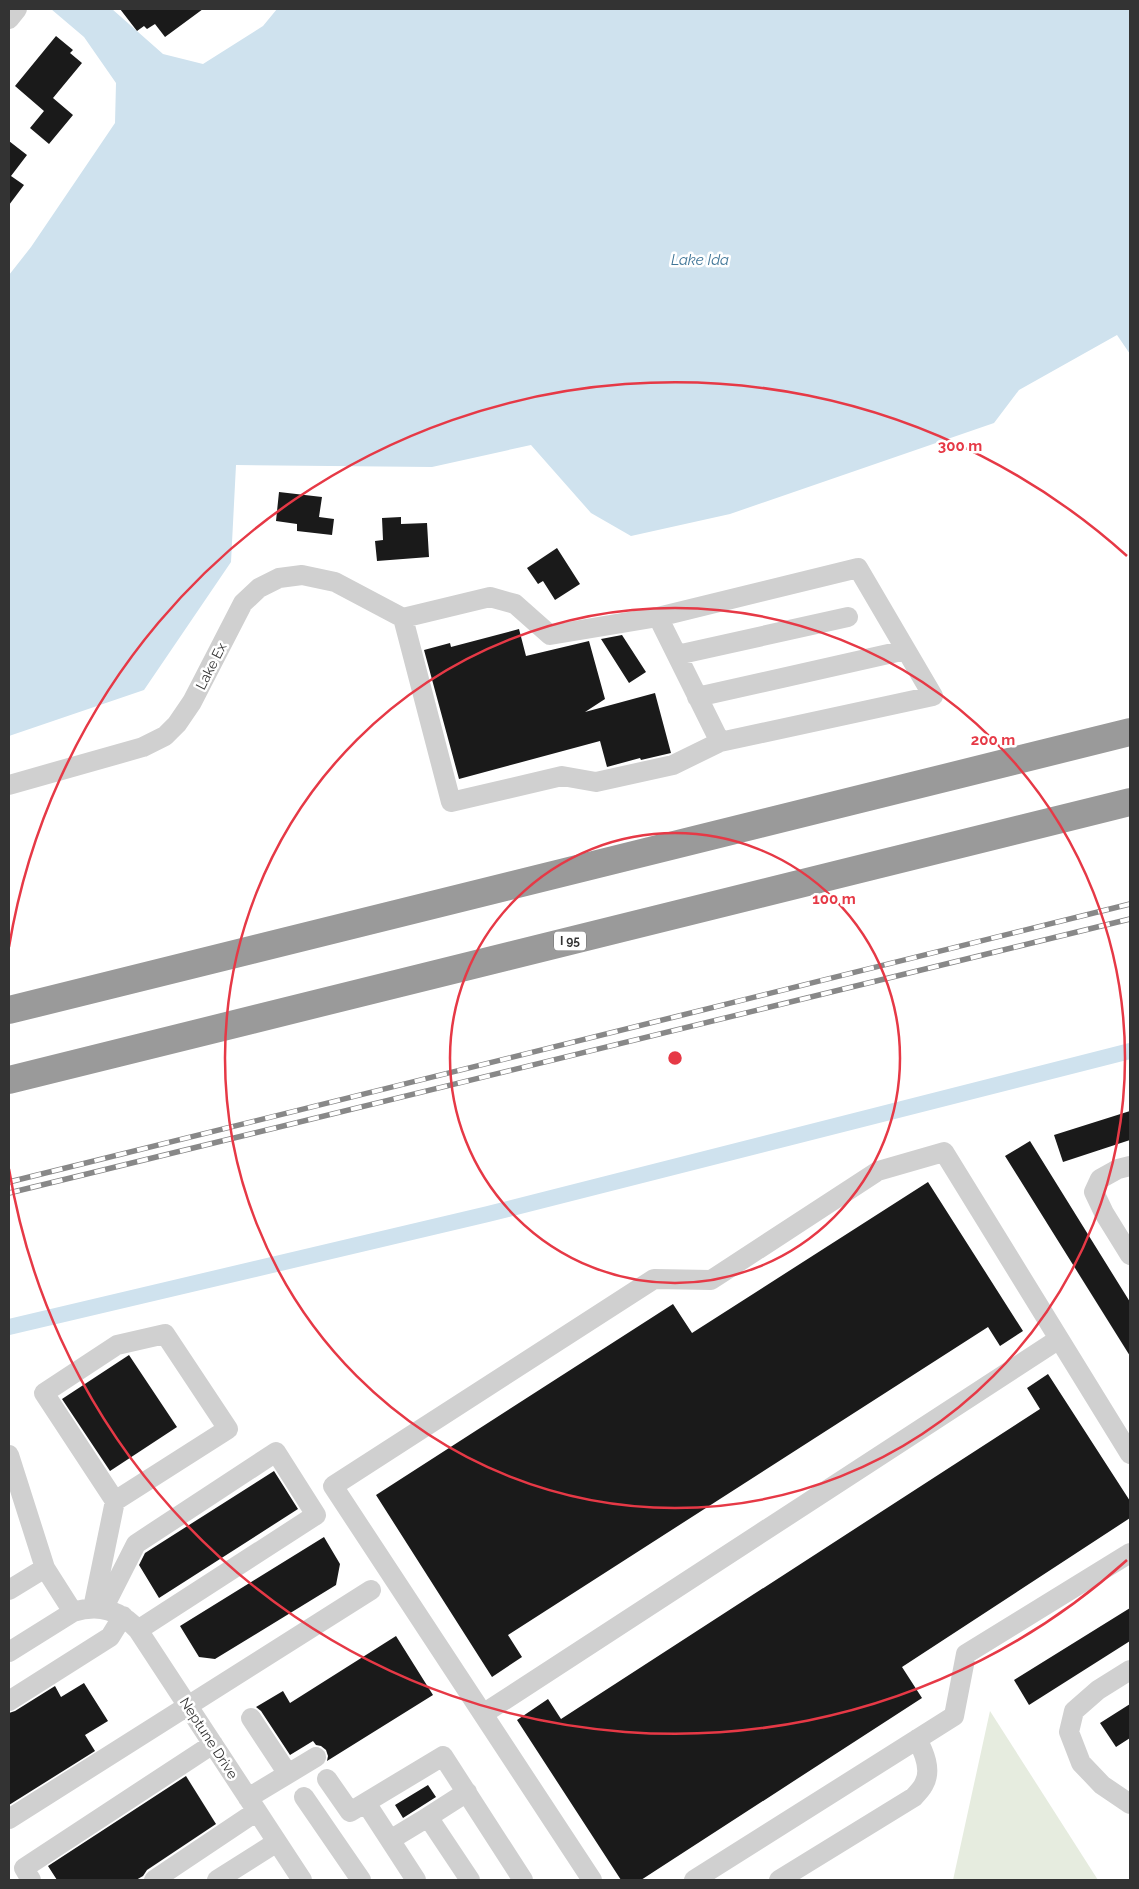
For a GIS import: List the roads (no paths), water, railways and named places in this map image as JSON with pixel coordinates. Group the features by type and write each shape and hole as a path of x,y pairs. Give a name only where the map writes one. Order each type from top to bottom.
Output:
{"highway":[{"path":"9,1010 1130,732"},
{"name":"I 95","path":"9,1080 1130,802"}],"street":[{"path":"9,19 17,9"},
{"path":"858,568 933,696 720,742 673,765 596,782 562,776 451,802 403,618 490,597 515,604 550,634 658,617 858,568"},
{"name":"Lake Ex","path":"9,785 143,747 165,736 177,724 192,702 243,603 259,588 279,578 302,575 335,582 403,618"},
{"path":"658,617 720,742"},
{"path":"677,655 848,618"},
{"path":"697,697 906,650"},
{"path":"592,1880 333,1486 654,1280 711,1280 878,1170 944,1152 1130,1454"},
{"path":"1130,1166 1118,1169 1100,1179 1094,1192 1104,1213 1130,1255"},
{"path":"98,1608 115,1501 44,1394 117,1346 165,1334 228,1429 115,1501"},
{"path":"483,1714 1059,1339"},
{"path":"98,1608 136,1544 276,1452 316,1515 138,1630"},
{"path":"9,1455 45,1568 73,1612"},
{"path":"694,1880 954,1716 966,1654 1130,1553"},
{"path":"9,1590 45,1568"},
{"path":"9,1819 371,1590"},
{"path":"9,1652 73,1612 98,1608"},
{"name":"Neptune Drive","path":"98,1608 123,1616 138,1630 302,1880"},
{"path":"9,1701 110,1636 123,1616"},
{"path":"1130,1670 1098,1690 1074,1711 1069,1732 1081,1763 1102,1785 1130,1804"},
{"path":"251,1718 288,1774"},
{"path":"780,1880 914,1797 925,1784 927,1765 923,1750 917,1739"},
{"path":"31,1880 24,1868 213,1744"},
{"path":"326,1779 350,1812 443,1756 524,1880"},
{"path":"154,1880 253,1805 288,1774 316,1757"},
{"path":"390,1840 466,1792"},
{"path":"304,1797 361,1880"},
{"path":"366,1803 416,1880"},
{"path":"428,1817 470,1880"},
{"path":"217,1880 237,1875 277,1842"}],"water":[{"name":"Lake Ida","path":"51,9 112,9 163,54 203,64 263,26 277,9 1130,9 1130,354 1117,335 1019,390 994,423 730,514 631,536 591,513 531,445 432,467 236,465 231,562 144,690 9,736 9,275 31,247 115,123 116,83 84,37"}],"waterway":[{"path":"9,1327 488,1214 1130,1051"}],"railway":[{"path":"9,1182 1130,904"},
{"path":"9,1193 1130,919"}]}
